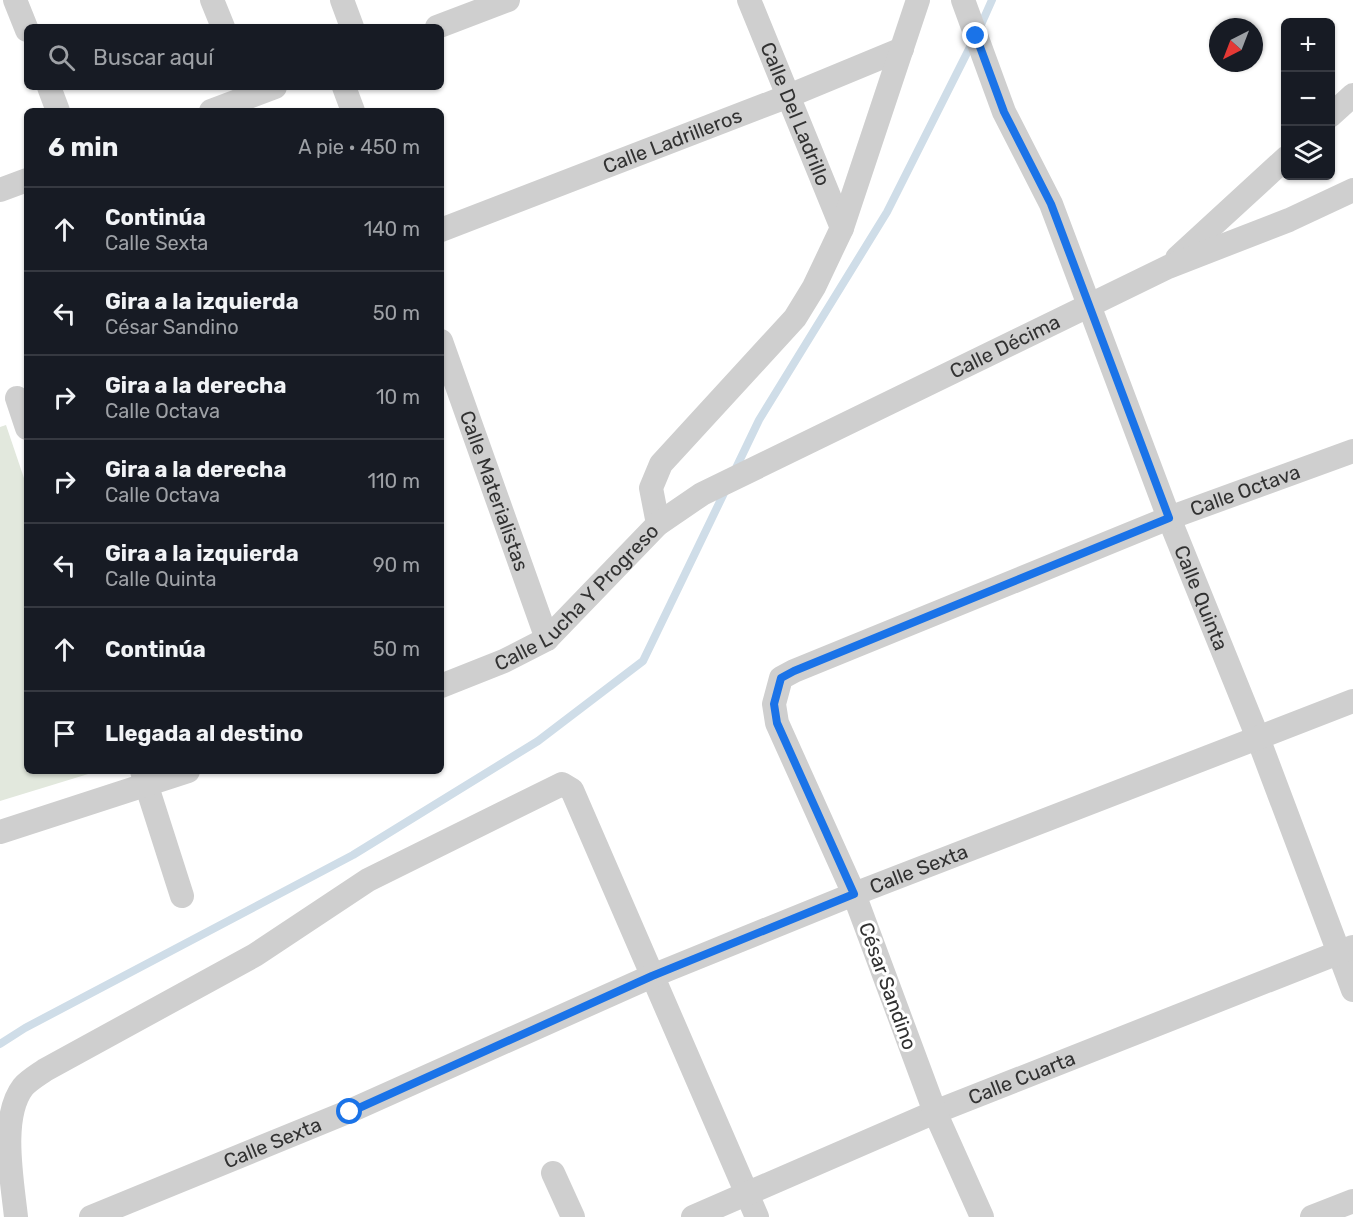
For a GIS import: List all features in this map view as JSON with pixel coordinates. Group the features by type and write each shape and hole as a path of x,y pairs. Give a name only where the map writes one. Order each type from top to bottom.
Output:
{"street":[{"path":"15,0 25,24"},
{"path":"212,0 222,24"},
{"path":"342,0 351,24"},
{"path":"444,24 508,0"},
{"name":"Calle Del Ladrillo","path":"749,0 786,97 842,228"},
{"path":"658,524 651,489 661,464 795,318 814,287 842,228 918,0"},
{"name":"Calle Quinta","path":"963,0 1004,112 1051,204 1169,518 1346,950 1353,990"},
{"name":"Calle Ladrilleros","path":"444,229 786,97 902,49"},
{"path":"50,90 57,108"},
{"path":"345,90 352,108"},
{"path":"217,108 248,92"},
{"path":"1335,111 1353,95"},
{"path":"1168,267 1281,163"},
{"path":"0,190 24,181"},
{"name":"Calle Décima","path":"702,494 1168,267 1289,220 1353,190"},
{"name":"Calle Materialistas","path":"444,349 548,639"},
{"path":"15,398 24,420"},
{"name":"Calle Octava","path":"777,723 774,704 776,690 781,678 794,671 1169,518 1353,451"},
{"name":"Calle Lucha Y Progreso","path":"444,685 504,661 548,639 658,524 702,494"},
{"name":"Calle Sexta","path":"91,1217 350,1112 652,976 854,894 1353,701"},
{"name":"César Sandino","path":"777,723 854,894 935,1112 982,1217"},
{"path":"0,832 144,777 166,774"},
{"path":"144,777 182,896"},
{"path":"16,1217 6,1125 9,1109 23,1087 45,1070 255,955 368,880 555,786 567,786 572,790 757,1217"},
{"name":"Calle Cuarta","path":"693,1217 935,1112 1346,950"},
{"path":"553,1173 573,1217"},
{"path":"1312,1217 1353,1201"}],"shaded area":[{"path":"6,425 24,478 24,774 88,774 0,801 0,427"}],"waterway":[{"path":"980,27 992,0"},
{"path":"735,470 759,420 887,212 972,43"},
{"path":"0,1044 25,1028 353,855 538,741 643,661 726,489"}],"route":[{"path":"350,1112 652,976 854,894 777,723 774,704 781,678 1169,518 1051,204 1004,112 976,36"}]}
